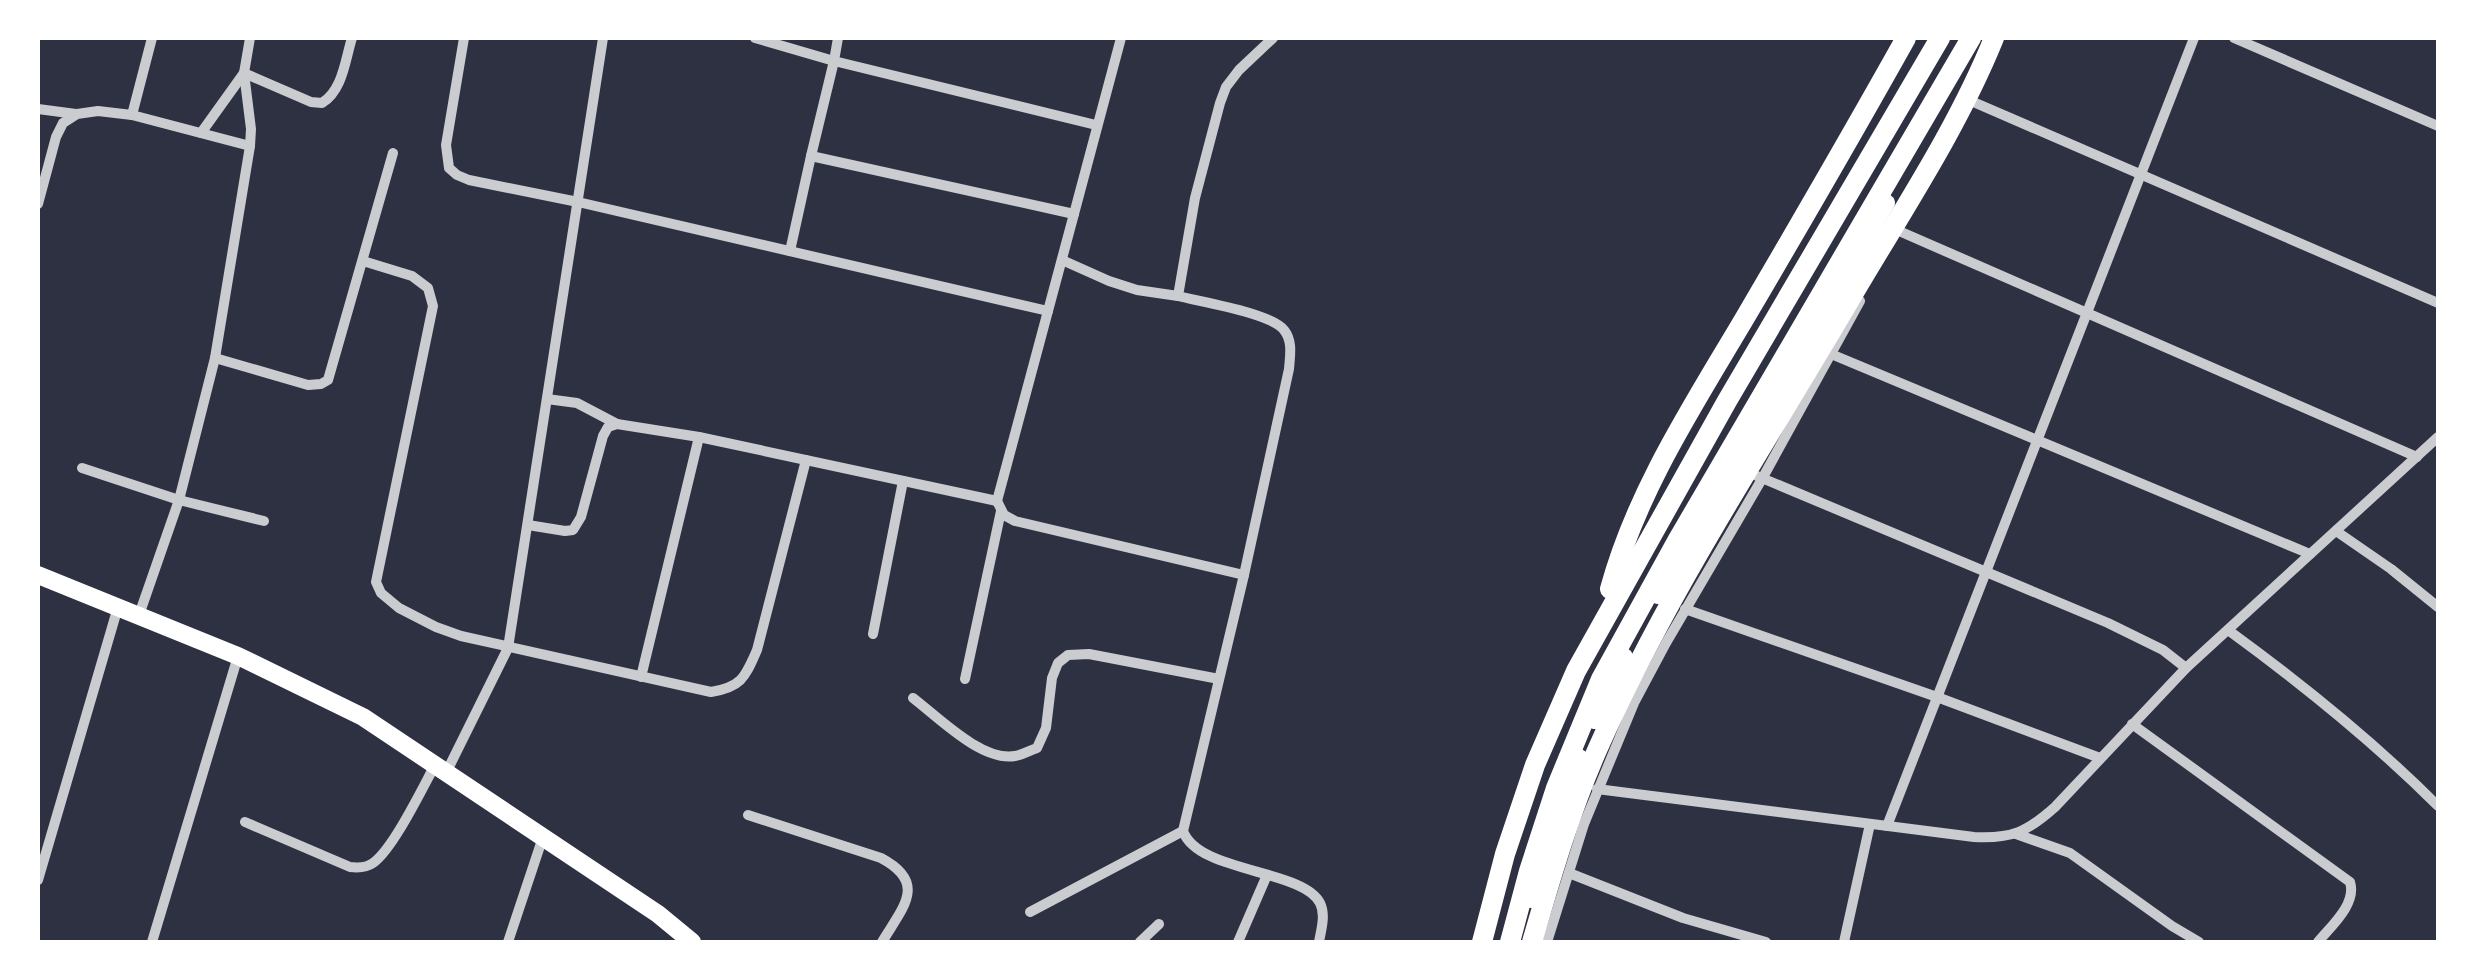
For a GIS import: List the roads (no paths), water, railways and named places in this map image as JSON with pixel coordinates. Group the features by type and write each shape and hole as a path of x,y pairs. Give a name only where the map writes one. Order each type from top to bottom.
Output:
{"highway":[{"path":"1610,589 1636,512 1677,433 1906,38"},
{"path":"1478,942 1535,765 1576,671 1726,401 1940,38"},
{"path":"1510,942 1556,788 1601,679 1971,38"},
{"path":"1532,942 1580,792 1639,660 1954,122 1994,38"}],"main road":[{"path":"1478,942 1494,866 1534,747 1571,664 1694,442 1930,38"},
{"path":"1520,942 1560,805 1614,676 1981,38"},
{"path":"38,575 238,656 363,718 658,914 692,942"}],"street":[{"path":"132,115 152,38"},
{"path":"139,615 179,500 214,358 250,146 244,72 250,38"},
{"path":"244,72 322,104 338,88 352,38"},
{"path":"464,38 446,145 448,168 457,175 1048,311"},
{"path":"245,822 350,867 374,863 440,769 508,648 603,38"},
{"path":"755,38 1096,125"},
{"path":"790,251 838,38"},
{"path":"965,678 999,506 1121,38"},
{"path":"1178,296 1195,198 1226,86 1274,38"},
{"path":"1547,942 1598,789 1634,703 2005,38"},
{"path":"1887,826 2194,38"},
{"path":"2234,38 2438,126"},
{"path":"201,133 244,72"},
{"path":"1971,101 2438,302"},
{"path":"38,109 132,115 250,146"},
{"path":"38,204 56,137 63,124 78,114"},
{"path":"214,358 308,385 328,380 393,152"},
{"path":"811,156 1074,214"},
{"path":"1899,231 2417,457"},
{"path":"1062,260 1137,290 1265,317 1284,329 1291,346 1244,575 1182,831 1187,842 1203,853 1312,894 1320,903 1323,919 1319,942"},
{"path":"362,262 412,276 428,288 433,306 378,566 377,588 399,608 436,627 508,648 711,692 728,689 744,678 756,650 806,460"},
{"path":"1830,354 2310,554"},
{"path":"547,400 576,403 617,424 699,436 904,481 999,506 1015,521 1244,575"},
{"path":"528,525 574,530 603,436 617,424"},
{"path":"641,677 699,436"},
{"path":"1598,789 1994,838 2031,828 2186,668 2438,437"},
{"path":"1694,442 1762,479 2132,634 2186,668"},
{"path":"82,468 179,500 264,521"},
{"path":"873,634 904,481"},
{"path":"2336,531 2438,606"},
{"path":"38,880 118,607"},
{"path":"1685,609 2100,758"},
{"path":"2228,630 2308,689 2438,806"},
{"path":"913,698 989,754 1014,757 1038,748 1046,728 1052,678 1058,663 1068,655 1089,654 1219,679"},
{"path":"152,942 238,656"},
{"path":"2132,724 2350,882 2350,902 2318,942"},
{"path":"748,816 897,866 908,888 906,901 882,942"},
{"path":"1844,942 1870,824"},
{"path":"1030,912 1182,831"},
{"path":"2016,834 2070,853 2199,942"},
{"path":"508,942 543,837"},
{"path":"1569,873 1683,918 1766,942"},
{"path":"1238,942 1267,875"},
{"path":"1140,942 1158,924"}]}
